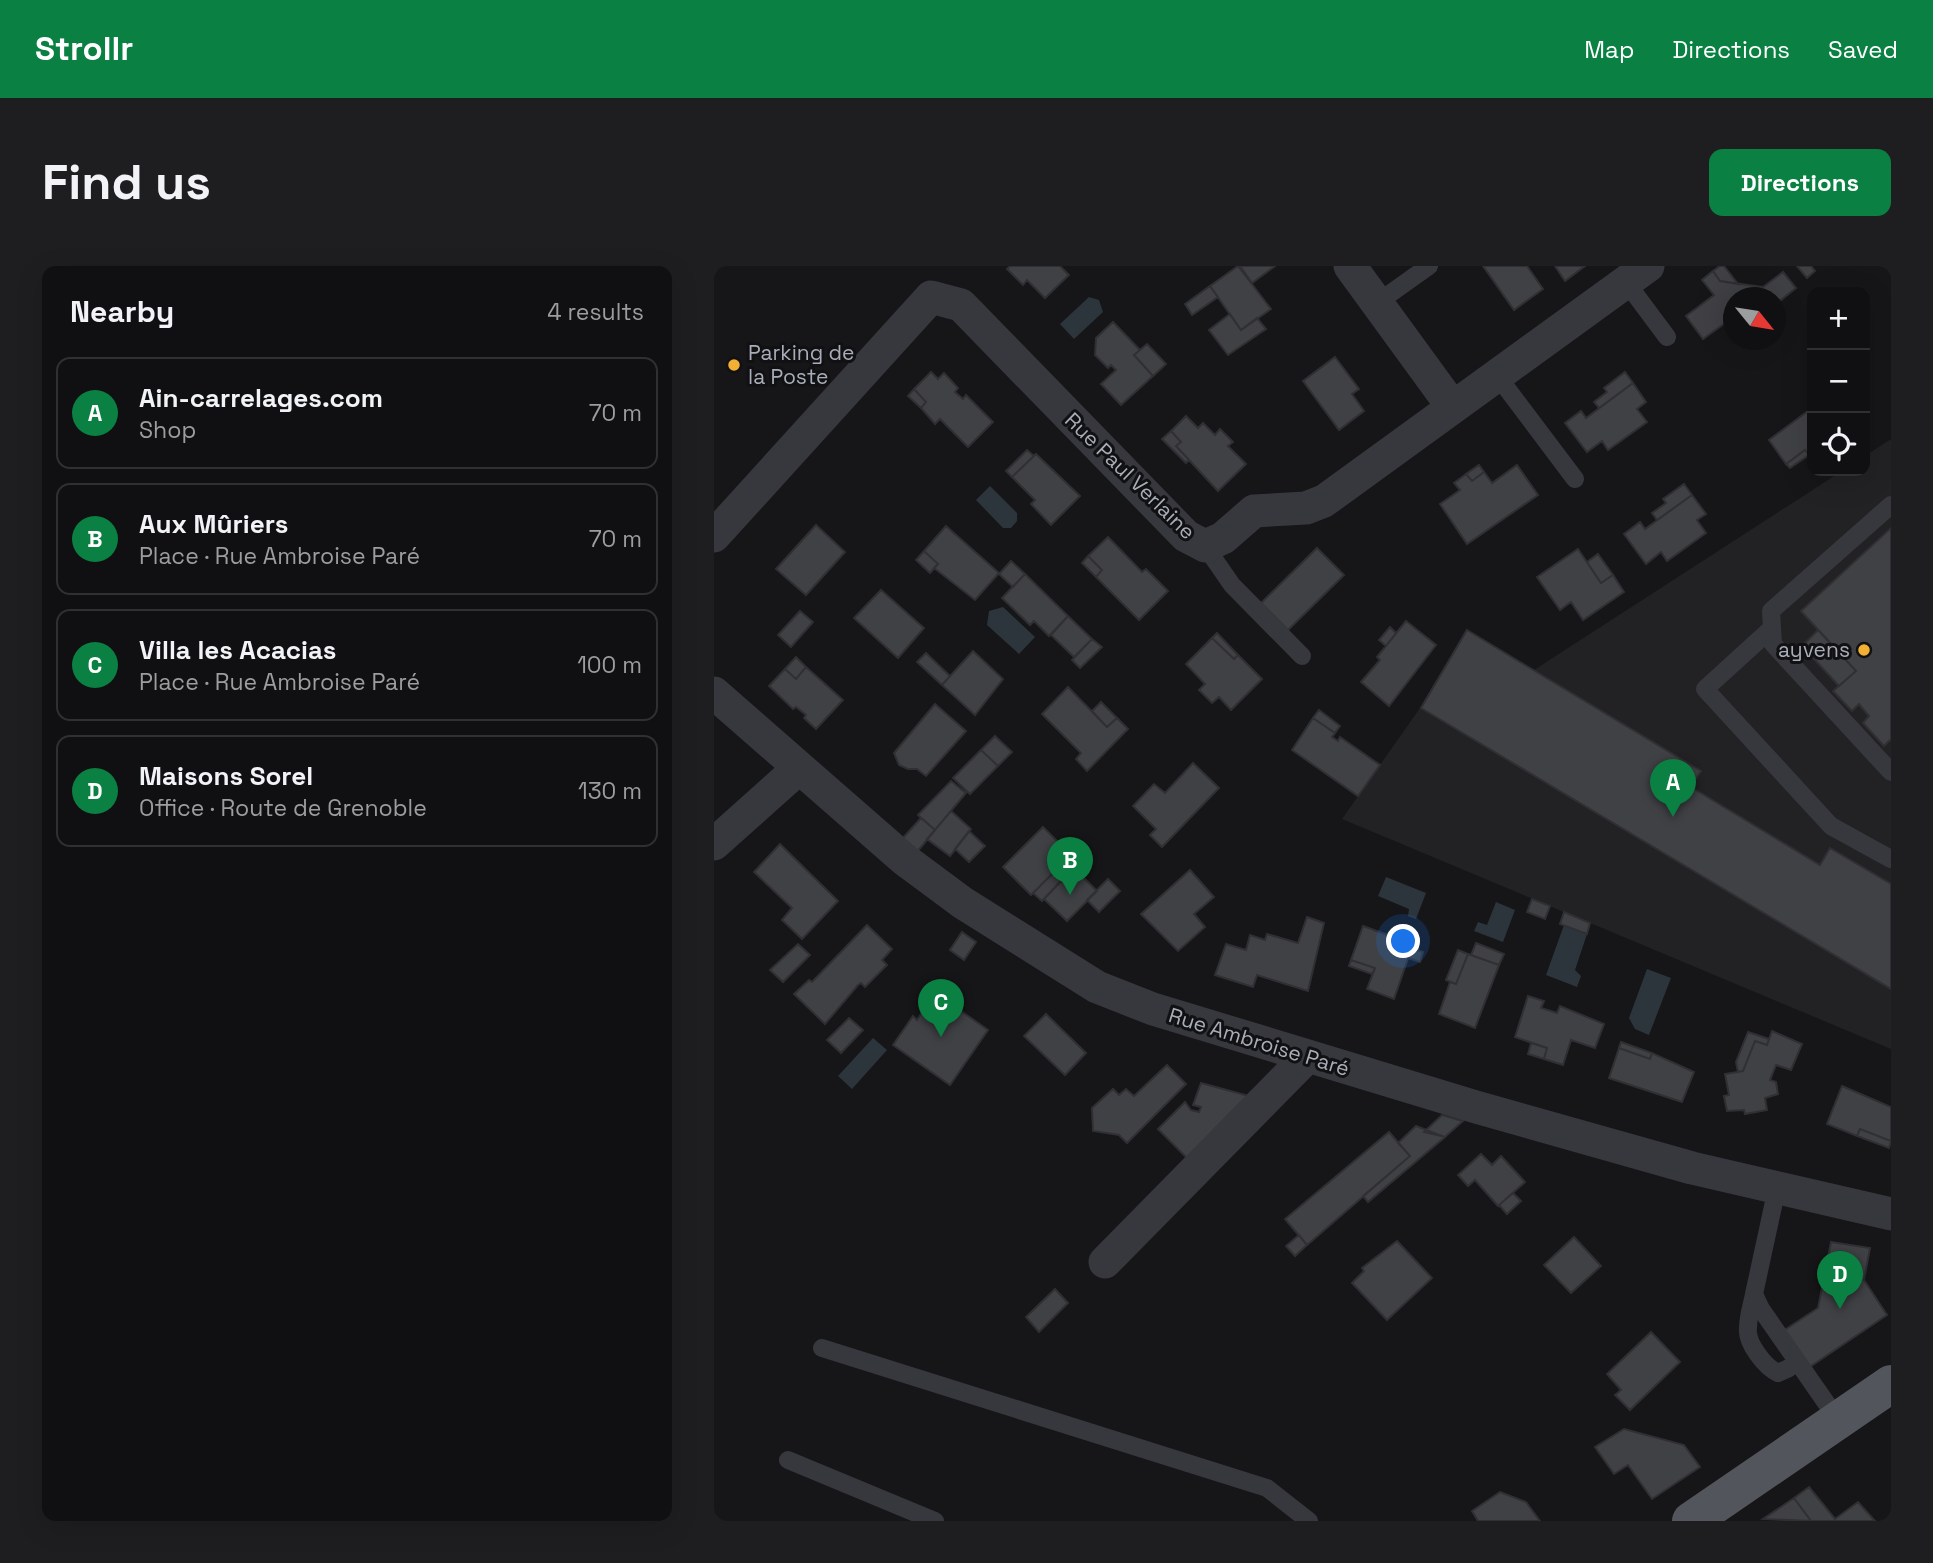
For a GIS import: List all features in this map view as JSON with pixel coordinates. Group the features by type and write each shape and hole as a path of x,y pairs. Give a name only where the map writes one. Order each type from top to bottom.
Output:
{"main road":[{"path":"1691,1521 1891,1384"}],"street":[{"path":"1350,266 1452,406"},
{"name":"Rue Paul Verlaine","path":"714,536 931,298 961,306 1186,536 1205,546 1223,538 1254,511 1306,508 1324,501 1637,274"},
{"name":"Rue Ambroise Paré","path":"714,693 798,769 914,867 962,903 1097,987 1153,1009 1307,1057 1692,1168 1891,1214"},
{"path":"714,844 798,769"},
{"path":"1105,1262 1307,1057"}],"lane":[{"path":"1377,303 1429,266"},
{"path":"1637,274 1667,337"},
{"path":"1496,374 1575,479"},
{"path":"1891,505 1771,611 1773,644 1891,772"},
{"path":"1205,546 1232,585 1302,656"},
{"path":"1772,628 1705,690 1831,826 1891,859"},
{"path":"1777,1188 1747,1331 1769,1369 1778,1373 1789,1368"},
{"path":"1754,1294 1761,1309 1838,1420"},
{"path":"822,1348 1267,1488 1309,1521"},
{"path":"788,1461 935,1521"}],"shaded area":[{"path":"1089,297 1099,300 1103,312 1074,339 1060,324"},
{"path":"1891,439 1891,1049 1342,819 1420,708 1467,630 1534,670 1834,476 1870,476 1870,453"},
{"path":"990,486 1017,513 1017,521 1011,528 1003,528 976,500"},
{"path":"1003,607 1035,637 1019,654 987,625 989,611"},
{"path":"1386,877 1426,893 1416,919 1408,916 1409,909 1378,896"},
{"path":"1496,902 1515,910 1503,942 1474,931 1478,922 1487,925"},
{"path":"1564,925 1587,934 1575,970 1581,976 1577,987 1546,975"},
{"path":"1647,969 1671,978 1649,1035 1635,1029 1629,1018"},
{"path":"873,1038 887,1050 852,1089 838,1076"}],"building":[{"path":"1010,266 1060,266 1069,275 1045,298 1027,280 1023,285 1007,269"},
{"path":"1238,266 1271,309 1241,330 1210,286"},
{"path":"1240,266 1275,266 1252,283"},
{"path":"1483,266 1527,266 1543,289 1514,310"},
{"path":"1555,266 1585,266 1565,281"},
{"path":"1724,266 1738,284 1720,281 1713,271"},
{"path":"1797,266 1811,266 1815,271 1807,278"},
{"path":"1713,271 1720,281 1763,287 1723,287 1723,325 1703,339 1686,316 1714,295 1702,280"},
{"path":"1783,272 1796,288 1786,296 1786,287 1763,287"},
{"path":"1210,286 1218,297 1192,315 1185,304"},
{"path":"1230,314 1241,330 1257,318 1266,329 1228,355 1209,330"},
{"path":"1113,322 1140,350 1134,355 1153,376 1121,405 1101,384 1116,370 1111,365 1108,368 1095,355 1096,338"},
{"path":"1147,344 1166,364 1153,376 1134,355"},
{"path":"1335,357 1359,389 1352,394 1364,411 1339,430 1303,381"},
{"path":"931,372 938,379 944,373 958,388 955,392 963,399 966,395 993,422 968,447 940,419 935,424 921,408 926,402 914,389"},
{"path":"1625,372 1633,383 1599,408 1594,402 1607,392 1604,388"},
{"path":"1633,383 1646,402 1637,409 1647,422 1608,450 1602,441 1587,452 1565,423 1581,411 1586,418"},
{"path":"914,389 926,402 921,408 908,396"},
{"path":"1807,412 1807,452 1805,450 1786,464 1769,440"},
{"path":"1186,416 1198,428 1203,423 1215,435 1220,429 1233,442 1228,446 1246,464 1218,491 1176,446 1181,442 1171,431"},
{"path":"1171,431 1181,442 1176,446 1189,460 1186,463 1162,439"},
{"path":"1027,450 1034,456 1012,477 1006,471"},
{"path":"1805,450 1807,452 1807,456 1790,468 1786,464"},
{"path":"1036,454 1080,496 1051,525 1031,504 1035,500 1012,477"},
{"path":"1479,465 1484,472 1472,481 1466,474"},
{"path":"1517,465 1538,495 1467,544 1440,504 1460,490 1454,483 1466,474 1472,481 1484,472 1492,483"},
{"path":"1684,484 1692,495 1657,520 1652,513 1666,503 1663,499"},
{"path":"1692,495 1706,514 1697,520 1706,533 1667,561 1661,552 1646,564 1624,534 1640,522 1645,529"},
{"path":"816,525 845,552 806,595 776,569"},
{"path":"946,526 999,573 975,600 934,568 938,564 924,551"},
{"name":"ayvens","path":"1891,528 1891,739 1884,746 1863,723 1869,716 1859,704 1852,711 1833,691 1856,671 1801,611"},
{"path":"1108,537 1142,572 1146,569 1168,591 1139,620 1096,577 1102,570 1088,556"},
{"path":"1317,548 1344,575 1288,630 1261,603"},
{"path":"1578,549 1601,583 1613,575 1624,592 1583,620 1571,602 1560,610 1537,577"},
{"path":"924,551 938,564 930,573 916,560"},
{"path":"1598,554 1613,575 1601,583 1587,562"},
{"path":"1088,556 1102,570 1096,577 1082,563"},
{"path":"1011,561 1025,574 1013,587 999,574"},
{"path":"1025,574 1068,616 1049,636 1034,621 1030,625 1002,598"},
{"path":"881,590 924,628 898,658 854,618"},
{"path":"800,611 813,622 791,647 778,635"},
{"path":"1068,616 1092,639 1074,657 1051,635"},
{"path":"1406,621 1436,645 1389,706 1361,682 1380,660 1377,657"},
{"path":"1390,627 1396,633 1386,646 1379,640"},
{"path":"1467,630 1701,771 1691,787 1820,865 1830,848 1891,884 1891,989 1421,708"},
{"path":"1818,630 1856,671 1839,686 1802,646"},
{"path":"1217,633 1238,655 1234,659 1212,638"},
{"path":"1212,638 1234,659 1238,655 1262,679 1231,710 1219,697 1212,703 1199,690 1205,684 1186,664"},
{"path":"1092,639 1102,647 1080,668 1072,660"},
{"path":"973,651 1003,679 975,715 942,685"},
{"path":"926,653 950,676 942,685 917,662"},
{"path":"796,657 806,667 796,679 785,669"},
{"path":"806,667 843,700 816,729 804,718 806,715 796,707 793,709 769,686 785,669 796,679"},
{"path":"1068,687 1107,727 1117,718 1128,729 1087,771 1076,759 1081,753 1042,714"},
{"path":"1101,702 1117,718 1107,727 1092,711"},
{"path":"935,704 966,731 926,776 917,769 899,765 894,753"},
{"path":"1319,710 1340,726 1335,733 1313,718"},
{"path":"1313,718 1335,733 1332,737 1338,741 1340,737 1380,765 1358,796 1292,750"},
{"path":"995,736 1012,752 998,766 981,750"},
{"path":"981,750 998,766 970,794 953,778"},
{"path":"1193,763 1219,788 1162,847 1150,835 1156,829 1133,806 1154,784 1165,793"},
{"path":"951,781 966,793 935,830 918,815"},
{"path":"951,811 971,829 950,856 927,839"},
{"path":"921,818 935,830 917,852 902,839"},
{"path":"1043,827 1071,855 1031,895 1003,867"},
{"path":"969,831 985,846 969,862 955,849"},
{"path":"780,844 838,901 802,939 782,920 792,908 754,872"},
{"path":"1061,865 1069,872 1042,901 1033,893"},
{"path":"1074,868 1097,891 1067,921 1044,899"},
{"path":"1190,870 1214,897 1194,914 1205,927 1178,951 1141,914"},
{"path":"1108,879 1120,891 1099,912 1087,900"},
{"path":"1532,899 1550,906 1545,919 1527,912"},
{"path":"1564,912 1590,923 1587,934 1560,924"},
{"path":"1307,917 1324,923 1308,991 1257,975 1253,987 1215,975 1226,944 1246,950 1250,935 1265,940 1267,934 1298,943"},
{"path":"867,925 892,949 882,960 887,965 865,987 861,983 858,985 825,1024 794,994 809,980 812,982"},
{"path":"1363,926 1413,944 1394,999 1367,989 1375,968 1351,960"},
{"path":"962,932 976,942 964,960 950,950"},
{"path":"1476,943 1504,954 1499,965 1471,955"},
{"path":"798,944 810,955 783,982 770,970"},
{"path":"1412,948 1423,952 1420,962 1408,958"},
{"path":"1458,950 1468,954 1456,984 1446,980"},
{"path":"1468,954 1499,965 1475,1028 1439,1014 1450,982 1456,984"},
{"path":"1351,960 1375,968 1372,974 1349,966"},
{"path":"934,992 988,1030 950,1085 893,1045 913,1016 917,1020"},
{"path":"1528,996 1544,1001 1541,1008 1557,1013 1560,1006 1604,1024 1595,1048 1571,1040 1563,1065 1544,1059 1547,1048 1515,1037"},
{"path":"1046,1014 1086,1053 1065,1075 1024,1036"},
{"path":"849,1018 863,1030 841,1053 827,1040"},
{"path":"1772,1031 1802,1044 1791,1070 1776,1065 1770,1080 1776,1082 1778,1094 1765,1098 1767,1110 1745,1114 1744,1110 1727,1111 1724,1096 1729,1095 1725,1074 1743,1071 1755,1041 1767,1045"},
{"path":"1748,1032 1769,1039 1767,1045 1755,1041 1743,1071 1738,1072 1736,1062"},
{"path":"1621,1042 1652,1053 1650,1059 1619,1048"},
{"path":"1531,1043 1547,1048 1544,1059 1528,1054"},
{"path":"1619,1048 1650,1059 1652,1053 1694,1072 1682,1102 1609,1078"},
{"path":"1167,1065 1186,1084 1127,1143 1119,1135 1093,1131 1092,1108 1113,1089 1119,1095 1126,1089 1134,1096"},
{"path":"1201,1083 1249,1096 1187,1158 1158,1129 1185,1102 1191,1110 1199,1112 1201,1107 1193,1105"},
{"path":"1842,1086 1891,1107 1891,1141 1860,1129 1857,1136 1827,1124"},
{"path":"1442,1115 1463,1121 1445,1137 1424,1132"},
{"path":"1416,1126 1445,1137 1368,1202 1363,1196 1410,1156 1398,1143"},
{"path":"1860,1129 1891,1141 1889,1148 1857,1136"},
{"path":"1389,1132 1410,1156 1307,1245 1285,1219"},
{"path":"1481,1154 1492,1165 1501,1156 1525,1182 1498,1206 1475,1180 1468,1186 1458,1175"},
{"path":"1513,1193 1521,1201 1507,1214 1499,1205"},
{"path":"1299,1235 1307,1245 1295,1256 1286,1246"},
{"path":"1574,1237 1601,1266 1571,1293 1544,1265"},
{"path":"1397,1241 1432,1278 1387,1320 1352,1283 1364,1271 1362,1268"},
{"path":"1831,1242 1870,1248 1864,1280 1887,1315 1808,1368 1783,1331 1818,1308"},
{"path":"1055,1289 1068,1303 1039,1332 1026,1317"},
{"path":"1651,1332 1680,1362 1630,1410 1615,1395 1621,1390 1607,1374"},
{"path":"1624,1429 1684,1445 1700,1467 1652,1499 1628,1465 1614,1474 1595,1447"},
{"path":"1809,1487 1835,1519 1858,1502 1875,1521 1811,1521 1794,1498"},
{"path":"1500,1492 1526,1502 1540,1521 1478,1521 1472,1511"},
{"path":"1794,1498 1811,1521 1763,1519"}],"place":[{"name":"Parking de la Poste","path":"734,365"},
{"name":"ayvens","path":"1864,650"},
{"name":"Ain-carrelages.com","path":"1673,817"},
{"name":"Aux Mûriers","path":"1070,895"},
{"name":"Villa les Acacias","path":"941,1037"},
{"name":"Maisons Sorel","path":"1840,1309"}]}
